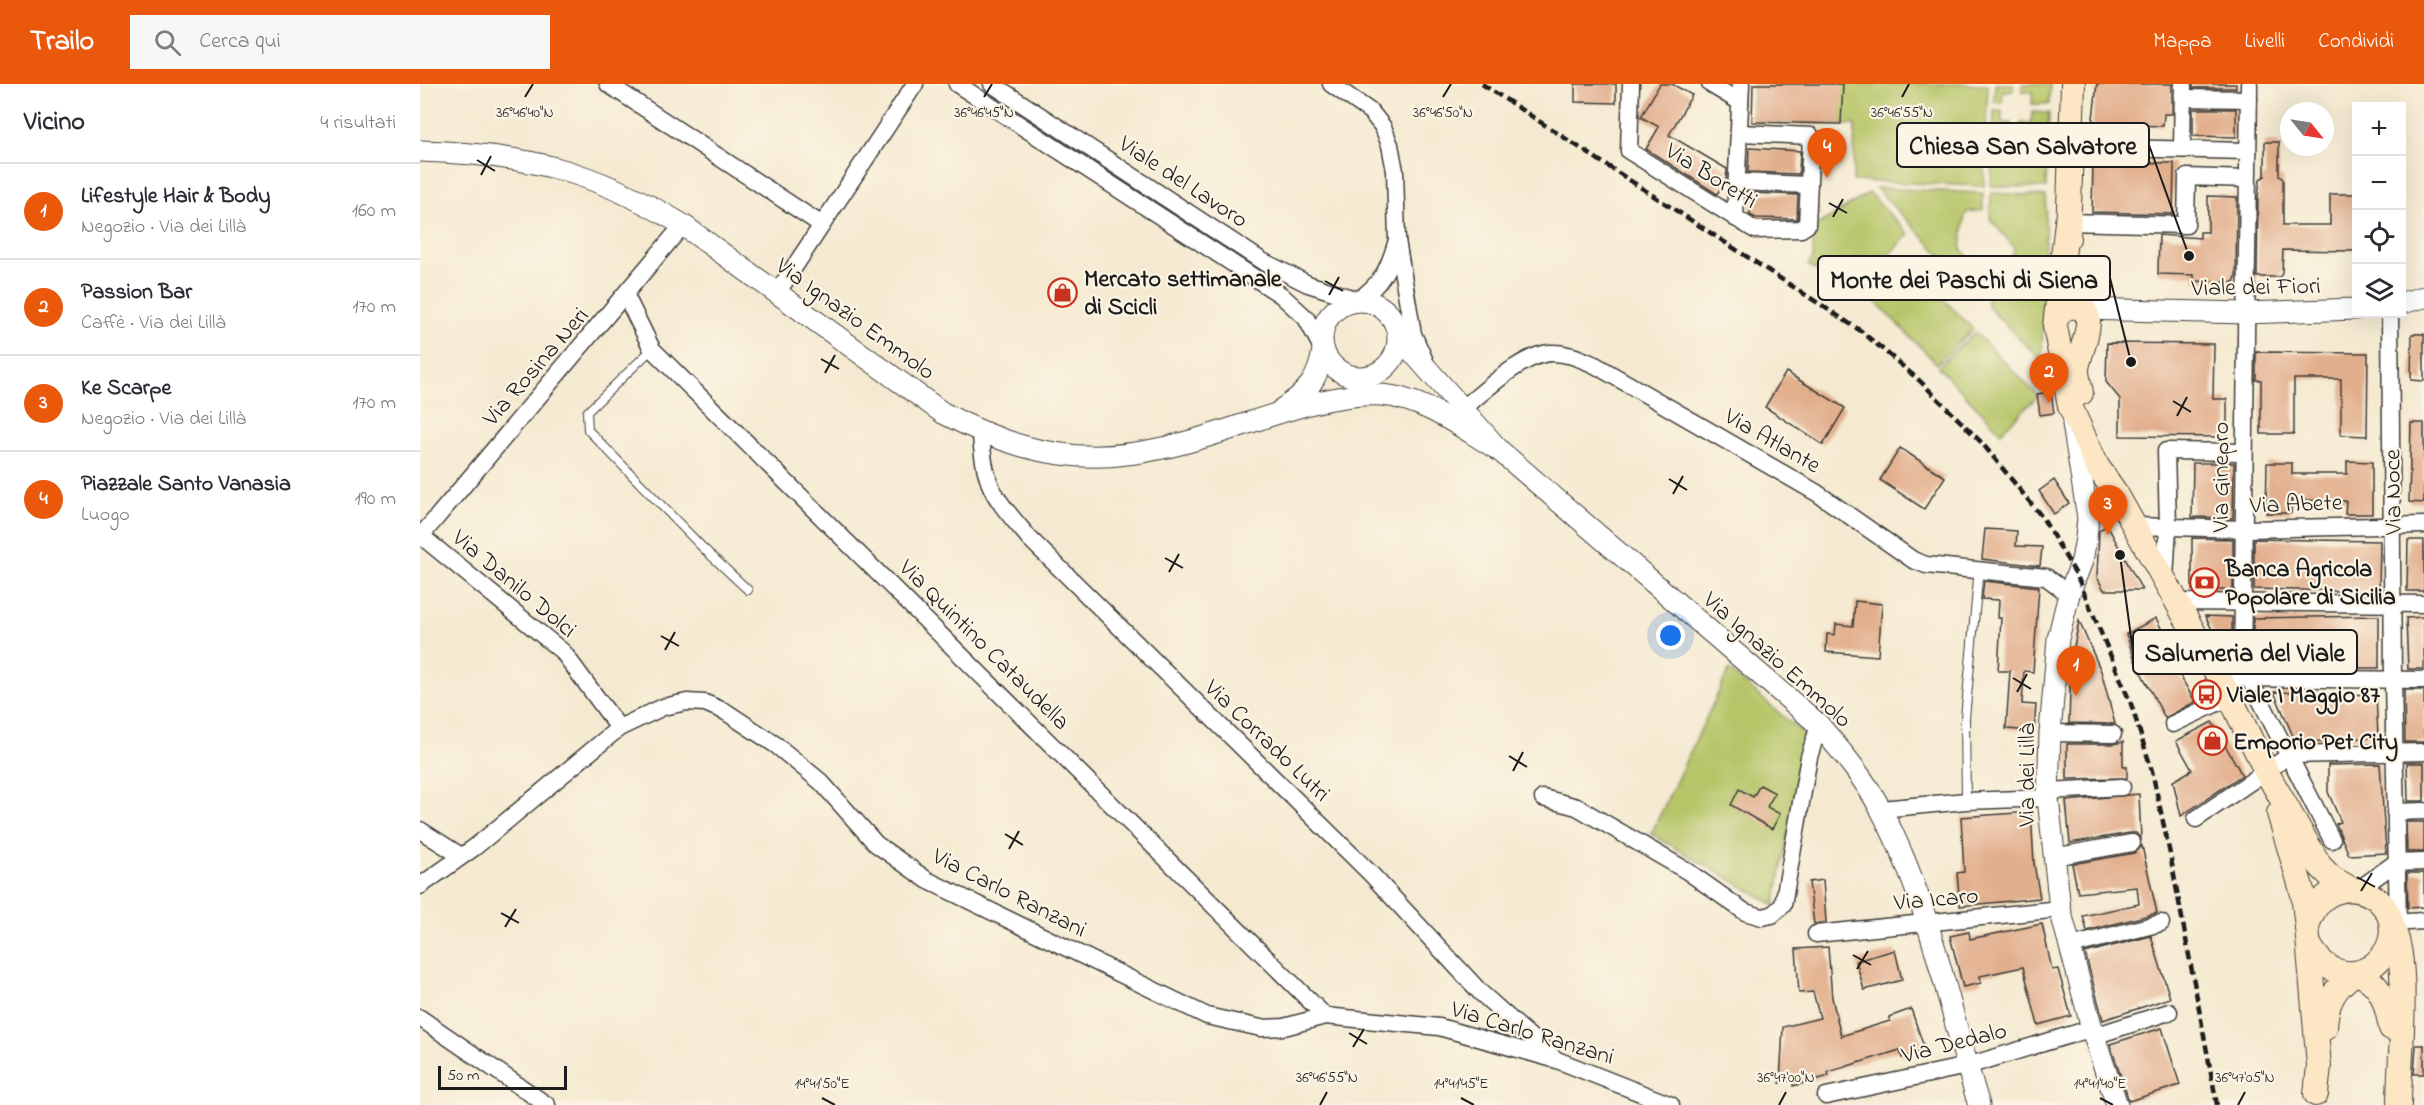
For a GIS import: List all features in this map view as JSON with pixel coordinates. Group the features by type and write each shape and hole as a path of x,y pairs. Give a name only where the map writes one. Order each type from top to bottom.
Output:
{"main road":[{"path":"2073,84 2067,222 2056,326 2070,406 2097,466 2134,526 2170,592 2235,683 2267,773 2302,894 2309,936 2319,1066 2314,1099"},
{"path":"2067,222 2070,277 2083,321 2077,368 2082,400 2116,495"},
{"path":"2056,326 2070,342 2083,321"},
{"path":"2267,773 2320,866 2332,878 2375,898 2383,905 2394,923 2400,953 2402,991 2399,1105"},
{"path":"2354,890 2327,896 2318,904 2309,936 2317,958 2327,968 2341,973 2356,973 2370,969 2388,949 2394,923"},
{"path":"2356,973 2378,986 2385,998 2399,1066"},
{"path":"2314,1099 2324,1068 2327,1005 2340,983 2356,973"}],"street":[{"path":"608,84 822,225"},
{"path":"777,293 915,84"},
{"path":"957,84 1281,295 1306,318 1330,364 1342,374 1367,382 1382,395 1406,400 1427,408 1499,450"},
{"name":"Viale del Lavoro","path":"992,84 1262,261 1308,284 1358,300"},
{"path":"1331,84 1371,112 1383,127 1390,145 1395,171 1397,240 1413,334 1433,378"},
{"name":"Via Boretti","path":"1631,84 1629,151 1755,230 1801,229 1807,225 1805,185"},
{"path":"1710,84 1740,102"},
{"path":"1735,218 1741,84"},
{"path":"2182,148 2183,91 2249,92"},
{"name":"Via Ginepro","path":"2235,683 2245,529 2249,92"},
{"path":"1737,182 1805,185 1811,136 1739,133"},
{"path":"2071,147 2248,151"},
{"name":"Via Ignazio Emmolo","path":"420,151 466,152 537,161 588,177 638,198 683,225 943,413 981,434 1055,455 1089,458 1129,456 1212,435 1274,414"},
{"path":"2067,222 2186,225 2187,177 2247,178"},
{"name":"Via Rosina Neri","path":"420,536 626,296 683,225"},
{"path":"1274,414 1301,396 1314,383 1320,367 1323,350 1322,338 1329,317 1337,308 1358,300 1374,290 1384,278 1397,240"},
{"name":"Via Quintino Cataudella","path":"626,296 652,349 1325,1016"},
{"path":"1358,300 1373,302 1386,310 1395,322 1399,337 1461,410 1499,450"},
{"path":"1274,414 1367,382 1395,355 1409,306"},
{"name":"Viale dei Fiori","path":"2083,321 2156,312 2246,313 2352,309"},
{"name":"Via Noce","path":"2390,318 2394,923"},
{"name":"Via Atlante","path":"1461,410 1506,375 1538,355 1569,355 1595,365 1817,494 1913,560 1926,565 1979,568 2046,577 2069,594"},
{"name":"Via dei Lillà","path":"2070,406 2088,518 2082,561 2069,594 2058,639 2050,733 2048,795 2060,909 2117,1105"},
{"name":"Via Corrado Lutri","path":"981,434 983,465 993,495 1029,538 1371,874 1481,993 1557,1060"},
{"name":"Via Ignazio Emmolo","path":"1499,450 1819,725 1852,765 1881,809 1910,874 1979,1105"},
{"path":"2244,452 2166,451 2170,592 2242,602 2424,604"},
{"path":"2088,518 2097,506 2116,495"},
{"name":"Via Abete","path":"2134,526 2245,529 2424,525"},
{"name":"Via Danilo Dolci","path":"420,536 563,652 619,728"},
{"path":"2173,724 2235,683 2424,680"},
{"path":"2235,683 2290,755 2332,840"},
{"name":"Via Carlo Ranzani","path":"420,886 475,847 619,728 663,707 687,702 705,703 726,712 776,745 820,782 876,844 927,880 1014,920 1144,987 1208,1016 1261,1028 1284,1027 1325,1016 1440,1027 1557,1060 1671,1105"},
{"path":"1543,798 1578,807 1687,871 1744,912 1762,917 1772,915 1783,905 1809,757 1819,725"},
{"path":"2050,733 2113,734"},
{"path":"2196,819 2267,773 2290,755 2424,752"},
{"path":"1881,809 2122,787"},
{"path":"2395,812 2424,811"},
{"path":"420,830 461,856"},
{"path":"2054,857 2132,843"},
{"path":"2354,890 2395,864 2424,862"},
{"name":"Via Icaro","path":"1815,934 1905,923 1927,925 2060,909"},
{"path":"2394,923 2424,921"},
{"path":"2071,946 2161,923"},
{"name":"Via Dedalo","path":"1826,1096 1967,1066 2169,1012"},
{"path":"420,1018 548,1105"}],"lane":[{"path":"652,349 587,412 588,430 703,548 748,590"},
{"path":"1966,801 1965,718 1979,568"}],"green space":[{"path":"1753,84 1988,84 1984,186 1853,181 1855,125 1752,122"},
{"path":"1995,84 2013,84 2013,91 2003,91 2002,103 1994,102"},
{"path":"2022,84 2050,84 2049,104 2032,104 2033,92 2022,91"},
{"path":"1994,111 2002,111 2002,123 2012,123 2011,150 2019,150 2021,123 2031,123 2032,112 2049,113 2046,188 1991,186"},
{"path":"1876,188 1983,193 1983,210 1968,212 1965,215 1961,249 1979,268 1977,293"},
{"path":"1869,193 1909,234 1852,293 1808,265 1813,258 1813,228"},
{"path":"1991,193 2046,196 2042,361 1987,306 1988,278 2013,254 2014,247 1990,219"},
{"path":"1911,266 1973,329 1937,364 1875,301"},
{"path":"1975,332 2038,396 2001,432 1938,367"},
{"path":"1729,670 1805,735 1775,905 1651,834"}],"building":[{"path":"1575,84 1616,84 1616,103 1575,102"},
{"path":"1660,84 1672,84 1692,95 1669,135 1727,169 1726,179 1717,194 1646,149 1659,127 1641,117"},
{"path":"1753,84 1843,84 1841,124 1752,122"},
{"path":"2097,84 2172,84 2172,114 2164,114 2163,126 2130,125 2129,138 2091,136"},
{"path":"2193,84 2236,84 2236,88 2193,88"},
{"path":"2193,109 2236,109 2236,137 2193,136"},
{"path":"2265,142 2279,142 2279,176 2283,179 2283,225 2330,225 2330,194 2352,194 2352,251 2283,250 2280,277 2257,277 2258,197 2260,179 2265,176"},
{"path":"1749,148 1800,151 1799,174 1748,172"},
{"path":"2093,162 2174,163 2173,214 2092,212"},
{"path":"1751,193 1798,195 1797,219 1756,218 1750,215"},
{"path":"2208,196 2237,197 2236,277 2234,282 2194,281 2194,275 2158,274 2159,235 2200,238 2200,232 2208,232"},
{"path":"2412,334 2424,334 2424,381 2411,380"},
{"path":"2107,343 2214,344 2213,399 2227,399 2227,437 2120,436 2120,399 2106,382"},
{"path":"2256,352 2368,353 2367,436 2341,435 2341,379 2294,379 2294,434 2261,434 2261,380 2256,380"},
{"path":"1786,372 1845,408 1823,445 1765,407"},
{"path":"2051,392 2054,413 2040,415 2037,394"},
{"path":"2411,423 2424,423 2424,503 2409,502"},
{"path":"1900,448 1945,477 1924,509 1880,480"},
{"path":"2347,461 2372,462 2372,514 2345,514 2346,501 2291,500 2291,513 2266,513 2267,463 2292,463 2292,474 2347,474"},
{"path":"2193,463 2234,463 2233,518 2192,517"},
{"path":"2054,480 2069,503 2054,514 2039,491"},
{"path":"2107,525 2142,590 2104,590 2097,577 2099,531"},
{"path":"1985,529 2017,531 2016,546 2042,547 2040,566 1982,559"},
{"path":"2192,538 2233,539 2233,590 2192,590"},
{"path":"2254,539 2380,541 2379,592 2254,589"},
{"path":"2408,540 2424,540 2424,591 2407,591"},
{"path":"1984,581 2039,587 2033,672 2024,671 2022,704 2036,705 2034,731 2006,729 2010,671 1998,671 2001,618 1998,618 1999,600 1982,599"},
{"path":"1855,601 1882,604 1878,656 1826,652 1827,634 1835,635 1836,624 1853,626"},
{"path":"2205,616 2232,617 2232,657 2227,658"},
{"path":"2379,616 2379,668 2257,668 2257,650 2253,651 2253,618"},
{"path":"2424,617 2424,669 2408,669 2406,618"},
{"path":"2156,618 2181,668 2177,670 2195,702 2165,718 2136,663 2126,634"},
{"path":"2079,621 2101,671 2115,724 2069,723 2071,662"},
{"path":"2404,690 2424,690 2424,742 2405,742"},
{"path":"2274,692 2376,695 2378,737 2296,743"},
{"path":"2212,722 2242,775 2181,816 2173,781 2192,770 2176,741"},
{"path":"2123,742 2123,767 2127,767 2127,778 2067,779 2067,744"},
{"path":"2407,763 2424,763 2424,801 2408,801"},
{"path":"2380,764 2386,853 2349,855 2336,824 2341,822 2328,792 2328,765"},
{"path":"1760,785 1775,793 1767,807 1780,814 1772,829 1731,805 1739,789 1753,797"},
{"path":"2139,794 2141,839 2136,833 2130,833 2070,843 2066,801"},
{"path":"2031,812 2034,864 2040,898 1960,906 1957,873 1964,872 1961,817"},
{"path":"2406,822 2424,822 2424,852 2407,852"},
{"path":"2142,846 2157,913 2087,931 2083,916 2139,904 2137,887 2078,893 2072,864 2134,853"},
{"path":"2407,873 2424,873 2424,907 2408,908"},
{"path":"1823,880 1826,922 1814,924 1809,882"},
{"path":"2042,924 2052,970 2058,969 2071,1016 2038,1025 2023,967 1980,976 1981,983 1963,987 1950,936 1969,932 1970,939"},
{"path":"2151,936 2170,998 2103,1020 2085,953"},
{"path":"1828,947 1832,998 1841,1036 1890,1021 1889,1017 1911,1009 1925,1050 1902,1058 1900,1050 1828,1072 1829,1076 1793,1086 1793,1080 1780,1083 1783,1027 1820,1018 1813,992 1799,993 1796,949"},
{"path":"1895,950 1902,980 1864,990 1856,961"},
{"path":"2162,1028 2180,1085 2129,1101 2110,1044"},
{"path":"2416,1045 2424,1045 2424,1074 2414,1074"}],"railway":[{"path":"1482,84 1861,331 1920,381 1982,443 2042,517 2077,576 2131,704 2152,771 2170,854 2217,1105"}],"place":[{"name":"Piazzale Santo Vanasia","path":"1827,178"},
{"name":"Chiesa San Salvatore","path":"2189,256"},
{"name":"Mercato settimanale di Scicli","path":"1063,292"},
{"name":"Monte dei Paschi di Siena","path":"2131,362"},
{"name":"Passion Bar","path":"2049,403"},
{"name":"Ke Scarpe","path":"2108,535"},
{"name":"Salumeria del Viale","path":"2120,555"},
{"name":"Banca Agricola Popolare di Sicilia","path":"2204,582"},
{"name":"Viale I Maggio 87","path":"2206,694"},
{"name":"Lifestyle Hair & Body","path":"2076,696"},
{"name":"Emporio Pet City","path":"2212,741"}]}
